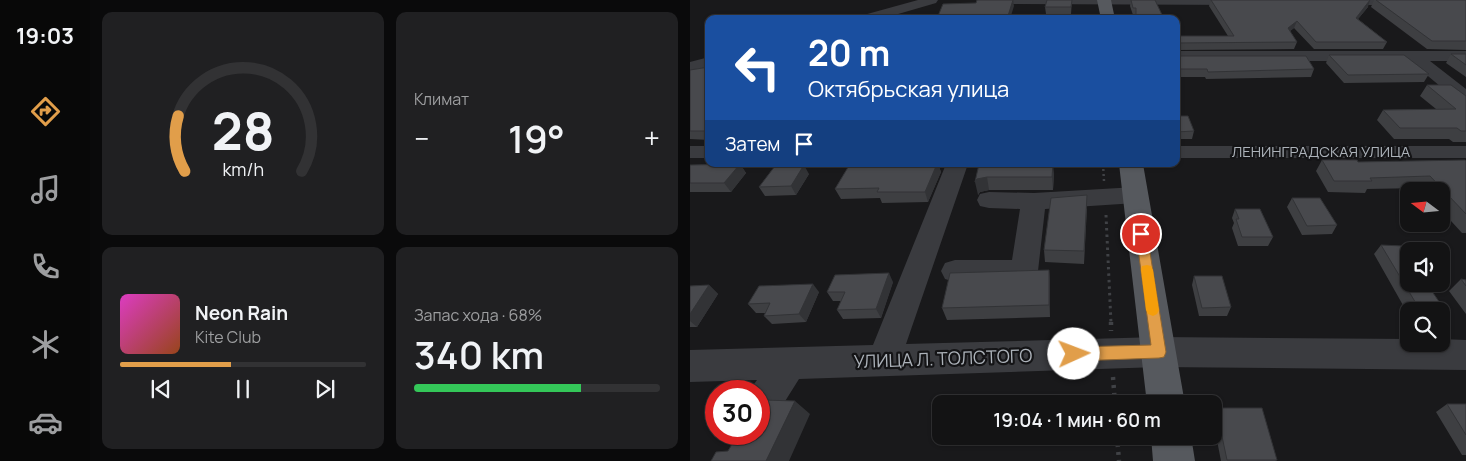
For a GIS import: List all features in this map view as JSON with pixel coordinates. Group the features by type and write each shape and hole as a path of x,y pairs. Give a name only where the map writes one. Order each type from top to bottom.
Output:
{"main road":[{"path":"1104,1 1107,15"},
{"path":"1131,167 1165,395"},
{"path":"1172,445 1174,461"}],"street":[{"path":"879,15 932,0"},
{"path":"989,0 1256,1"},
{"path":"1442,0 1466,14"},
{"path":"1325,1 1466,1"},
{"path":"1180,56 1466,56"},
{"path":"1414,56 1466,98"},
{"path":"690,67 705,63"},
{"path":"690,152 705,152"},
{"name":"ЛЕНИНГРАДСКАЯ УЛИЦА","path":"1180,152 1466,152"},
{"path":"883,361 956,167"},
{"path":"955,271 1024,271 1034,201 1136,195"},
{"name":"УЛИЦА Л. ТОЛСТОГО","path":"690,366 1159,352 1466,355"},
{"path":"770,392 789,364"}],"lane":[{"path":"989,200 1034,201"}],"path":[{"path":"1103,167 1114,395"},
{"path":"1118,445 1119,461"}],"building":[{"path":"977,0 1013,0 1008,15 938,15 943,4 976,3"},
{"path":"1047,0 1072,0 1071,7 1045,7"},
{"path":"1131,0 1155,0 1162,15 1136,15 1136,8 1133,8"},
{"path":"1211,0 1370,0 1356,18 1387,42 1316,42 1297,21 1288,28 1297,42 1180,43 1180,36 1234,36"},
{"path":"1376,0 1466,0 1466,41 1432,41"},
{"path":"1451,54 1466,54 1466,65"},
{"path":"1329,55 1404,55 1429,74 1348,75"},
{"path":"1180,56 1306,56 1314,69 1208,72 1207,69 1180,69"},
{"path":"705,68 705,131 690,131 690,70"},
{"path":"1427,85 1451,85 1466,96 1466,131 1461,131 1457,128 1400,128 1383,110 1456,109"},
{"path":"1180,116 1188,116 1194,131 1180,132"},
{"path":"1322,160 1357,160 1358,162 1465,160 1466,214 1450,197 1450,182 1436,182 1430,176 1370,178 1372,181 1334,181"},
{"path":"690,165 737,167 724,183 690,183"},
{"path":"774,167 803,167 791,186 759,187"},
{"path":"848,167 936,167 925,192 877,192 879,188 835,189"},
{"path":"978,167 1053,167 1052,177 987,177 977,179 975,182"},
{"path":"1087,195 1084,251 1044,250 1051,198"},
{"path":"1292,198 1320,198 1337,225 1307,226"},
{"path":"1235,209 1260,209 1273,237 1242,237"},
{"path":"1381,245 1400,246 1400,277"},
{"path":"1049,270 1049,305 942,308 950,273"},
{"path":"889,273 876,309 837,310 845,292 827,292 835,275"},
{"path":"1194,276 1222,276 1231,307 1202,308"},
{"path":"813,284 799,314 764,316 770,303 748,304 759,286"},
{"path":"709,285 690,314 690,286"},
{"path":"1409,292 1432,292 1439,302 1415,302"},
{"path":"770,400 795,401 766,461 711,461 716,452 728,451 732,445 770,445"},
{"path":"1447,404 1466,404 1466,435"},
{"path":"1222,408 1262,408 1277,460 1227,460 1222,436"}],"slow traffic":[{"path":"1147,270 1153,310"}],"route":[{"path":"1074,354 1159,352 1141,234"}]}
